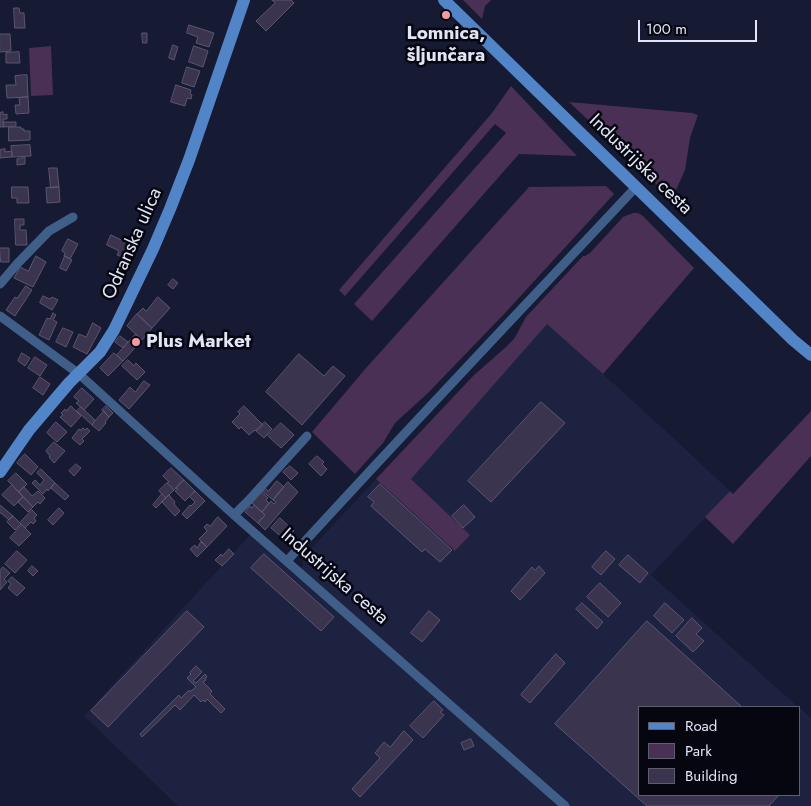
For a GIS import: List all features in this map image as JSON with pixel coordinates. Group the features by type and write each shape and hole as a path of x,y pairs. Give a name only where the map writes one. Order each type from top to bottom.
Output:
{"main road":[{"name":"Odranska ulica","path":"0,472 28,430 54,399 100,352 109,338 153,249 170,209 189,160 244,0"},
{"name":"Industrijska cesta","path":"444,0 793,340 811,355"}],"street":[{"path":"287,561 636,187"},
{"path":"0,284 48,231 73,217"},
{"name":"Industrijska cesta","path":"0,316 79,374 234,514 565,806"},
{"path":"234,514 307,436"}],"shaded area":[{"path":"547,323 730,491 651,575 797,706 638,706 638,796 801,796 801,709 811,718 811,806 178,806 84,716 251,534 295,575 303,566 303,557 376,479 455,551 469,535 410,479"}],"green space":[{"path":"463,0 491,0 485,6 482,19"},
{"path":"51,46 53,95 31,96 29,48"},
{"path":"511,86 577,156 519,154 372,321 354,304 506,133 495,124 345,296 339,290 492,113"},
{"path":"569,102 698,115 690,138 685,170 672,199"},
{"path":"606,186 614,194 505,313 429,392 395,423 383,443 355,474 312,432 366,368 529,187"},
{"path":"633,213 643,216 694,268 603,374 547,324 411,479 470,535 455,551 376,479 474,375 514,339 526,317 583,256 590,253 623,217"},
{"path":"811,411 811,456 733,544 705,517 730,491 733,494"}],"building":[{"path":"272,0 291,0 294,3 266,31 256,21 275,3"},
{"path":"14,8 19,8 20,13 24,13 25,28 15,28"},
{"path":"189,25 214,33 209,47 196,43 198,37 187,33"},
{"path":"142,33 147,33 147,43 143,43"},
{"path":"0,34 10,34 11,51 0,52"},
{"path":"173,45 178,47 174,60 169,58"},
{"path":"194,46 208,51 203,67 189,62"},
{"path":"19,52 20,63 6,63 6,53"},
{"path":"187,67 200,71 194,87 182,83"},
{"path":"27,75 28,97 7,98 6,85 16,85 15,76"},
{"path":"176,85 191,90 191,99 187,98 185,106 171,102"},
{"path":"28,97 29,113 16,114 15,105 20,105 19,98"},
{"path":"3,112 3,115 7,114 7,119 3,119 4,127 0,127 0,113"},
{"path":"3,122 16,122 16,126 4,127"},
{"path":"9,127 21,127 24,131 30,131 30,140 9,141"},
{"path":"30,145 31,156 12,157 11,146"},
{"path":"5,149 5,152 12,151 12,157 0,158 0,150"},
{"path":"25,158 25,164 17,165 17,159"},
{"path":"49,168 57,168 59,187 51,188"},
{"path":"12,187 28,187 29,203 17,203 17,198 12,198"},
{"path":"59,187 60,202 47,203 46,188"},
{"path":"15,219 24,219 24,225 20,225 20,230 26,230 27,245 16,245"},
{"path":"111,235 136,247 130,260 117,255 119,251 107,245"},
{"path":"68,239 78,244 70,259 64,256 65,253 62,251"},
{"path":"0,248 9,248 9,262 1,262"},
{"path":"36,256 46,262 33,287 14,278 20,267 28,271"},
{"path":"65,256 72,260 66,271 60,268"},
{"path":"173,279 178,283 173,289 168,285"},
{"path":"26,286 32,290 15,316 6,310"},
{"path":"43,296 58,300 52,310 40,303"},
{"path":"158,297 170,308 152,328 137,314 143,308 146,311"},
{"path":"53,313 56,315 53,320 57,322 49,340 39,335 47,318 50,319"},
{"path":"137,314 152,328 142,340 127,326"},
{"path":"93,323 101,328 87,354 73,347 79,334 86,337"},
{"path":"63,328 73,332 66,347 56,342"},
{"path":"136,334 142,340 123,361 117,355"},
{"path":"120,336 128,342 123,348 115,342"},
{"path":"22,353 30,358 25,366 18,361"},
{"path":"114,353 123,361 108,376 100,368"},
{"path":"299,354 324,376 333,366 345,376 302,425 266,392"},
{"path":"35,357 47,365 40,376 28,368"},
{"path":"128,360 134,366 136,363 145,372 137,380 122,366"},
{"path":"40,377 50,384 43,395 33,388"},
{"path":"144,381 150,385 129,409 119,400 130,387 135,392"},
{"path":"82,388 94,399 84,410 76,403 79,401 74,397"},
{"path":"541,402 565,423 491,502 468,481"},
{"path":"71,406 81,416 71,427 60,417 65,409 66,411"},
{"path":"106,406 113,413 109,417 102,410"},
{"path":"244,406 263,425 249,435 232,422 240,414 238,412"},
{"path":"81,407 95,420 92,425 77,411"},
{"path":"104,411 109,417 99,431 92,425"},
{"path":"56,422 67,432 57,442 47,433"},
{"path":"265,422 272,429 264,438 256,431"},
{"path":"281,423 294,435 281,448 268,436"},
{"path":"83,428 85,430 87,428 90,431 82,439 84,441 80,445 72,438 79,429"},
{"path":"54,442 65,451 54,463 46,451"},
{"path":"25,454 38,467 31,475 17,463"},
{"path":"317,456 324,462 322,464 327,469 321,476 309,464"},
{"path":"76,464 81,468 74,476 69,471"},
{"path":"290,466 298,473 291,480 283,472"},
{"path":"171,468 184,480 174,490 163,476"},
{"path":"41,469 55,483 43,494 32,483 35,480 40,485 44,480 37,473"},
{"path":"16,473 27,484 19,492 8,481"},
{"path":"184,480 195,491 185,501 175,491"},
{"path":"277,481 284,487 273,500 262,491 265,488 268,491"},
{"path":"288,482 298,492 265,530 258,523 265,515 262,512 271,501 274,504 276,502 273,500"},
{"path":"55,483 69,496 65,500 51,488"},
{"path":"167,483 174,490 166,498 159,491"},
{"path":"380,484 452,550 440,562 425,549 422,552 371,506 374,502 368,497"},
{"path":"12,485 23,497 14,506 2,495"},
{"path":"24,487 32,496 38,491 45,498 40,504 38,502 33,507 19,492"},
{"path":"195,491 205,501 187,519 182,514 195,502 190,497"},
{"path":"261,492 268,498 266,500 269,503 262,512 252,503"},
{"path":"162,494 166,498 156,508 153,505"},
{"path":"169,495 180,511 175,516 162,502"},
{"path":"23,497 33,507 28,512 18,502"},
{"path":"0,505 13,516 9,520 0,513"},
{"path":"254,505 265,515 258,523 245,512 250,506 252,508"},
{"path":"464,505 475,517 463,528 452,516"},
{"path":"59,508 64,513 53,525 48,520"},
{"path":"32,510 37,515 34,518 36,521 33,524 31,522 25,528 20,523"},
{"path":"13,516 21,524 15,530 7,522"},
{"path":"218,517 227,526 207,547 199,539 207,531 204,527 207,524 210,526"},
{"path":"280,518 294,531 285,540 271,528"},
{"path":"22,525 31,534 19,546 10,538"},
{"path":"201,542 207,547 197,557 190,549 195,545 197,548"},
{"path":"229,549 234,554 222,566 215,560"},
{"path":"17,551 27,560 15,573 5,564"},
{"path":"606,551 615,559 601,575 592,567"},
{"path":"264,554 334,617 321,631 251,568"},
{"path":"628,555 648,573 640,583 619,565"},
{"path":"32,566 38,571 33,576 28,571"},
{"path":"539,566 545,573 520,600 511,591 532,567 535,570"},
{"path":"3,567 10,573 4,579 7,582 0,590 0,571"},
{"path":"12,577 25,588 17,596 8,588 11,584 8,581"},
{"path":"600,583 621,603 608,617 587,597"},
{"path":"582,603 603,622 597,629 576,609"},
{"path":"665,603 684,620 672,633 654,616"},
{"path":"187,611 204,627 108,727 91,711"},
{"path":"429,611 440,620 422,642 411,633"},
{"path":"692,618 702,628 696,634 704,641 693,652 676,636"},
{"path":"647,621 741,706 638,706 638,796 778,796 769,806 647,806 555,724"},
{"path":"556,654 565,663 530,703 521,695"},
{"path":"196,666 202,672 193,681 196,683 205,674 207,677 203,682 212,691 210,694 225,709 221,713 207,699 205,702 203,700 201,702 194,695 180,710 175,705 142,737 140,734 179,695 181,698 188,691 196,687 187,678"},
{"path":"434,701 443,710 440,712 444,715 423,738 410,726"},
{"path":"404,731 413,740 360,797 352,789 380,758 375,753 384,742 390,747"},
{"path":"471,739 474,746 464,750 461,743"}],"place":[{"name":"Lomnica, šljunčara","path":"446,15"},
{"name":"Plus Market","path":"136,342"}]}
